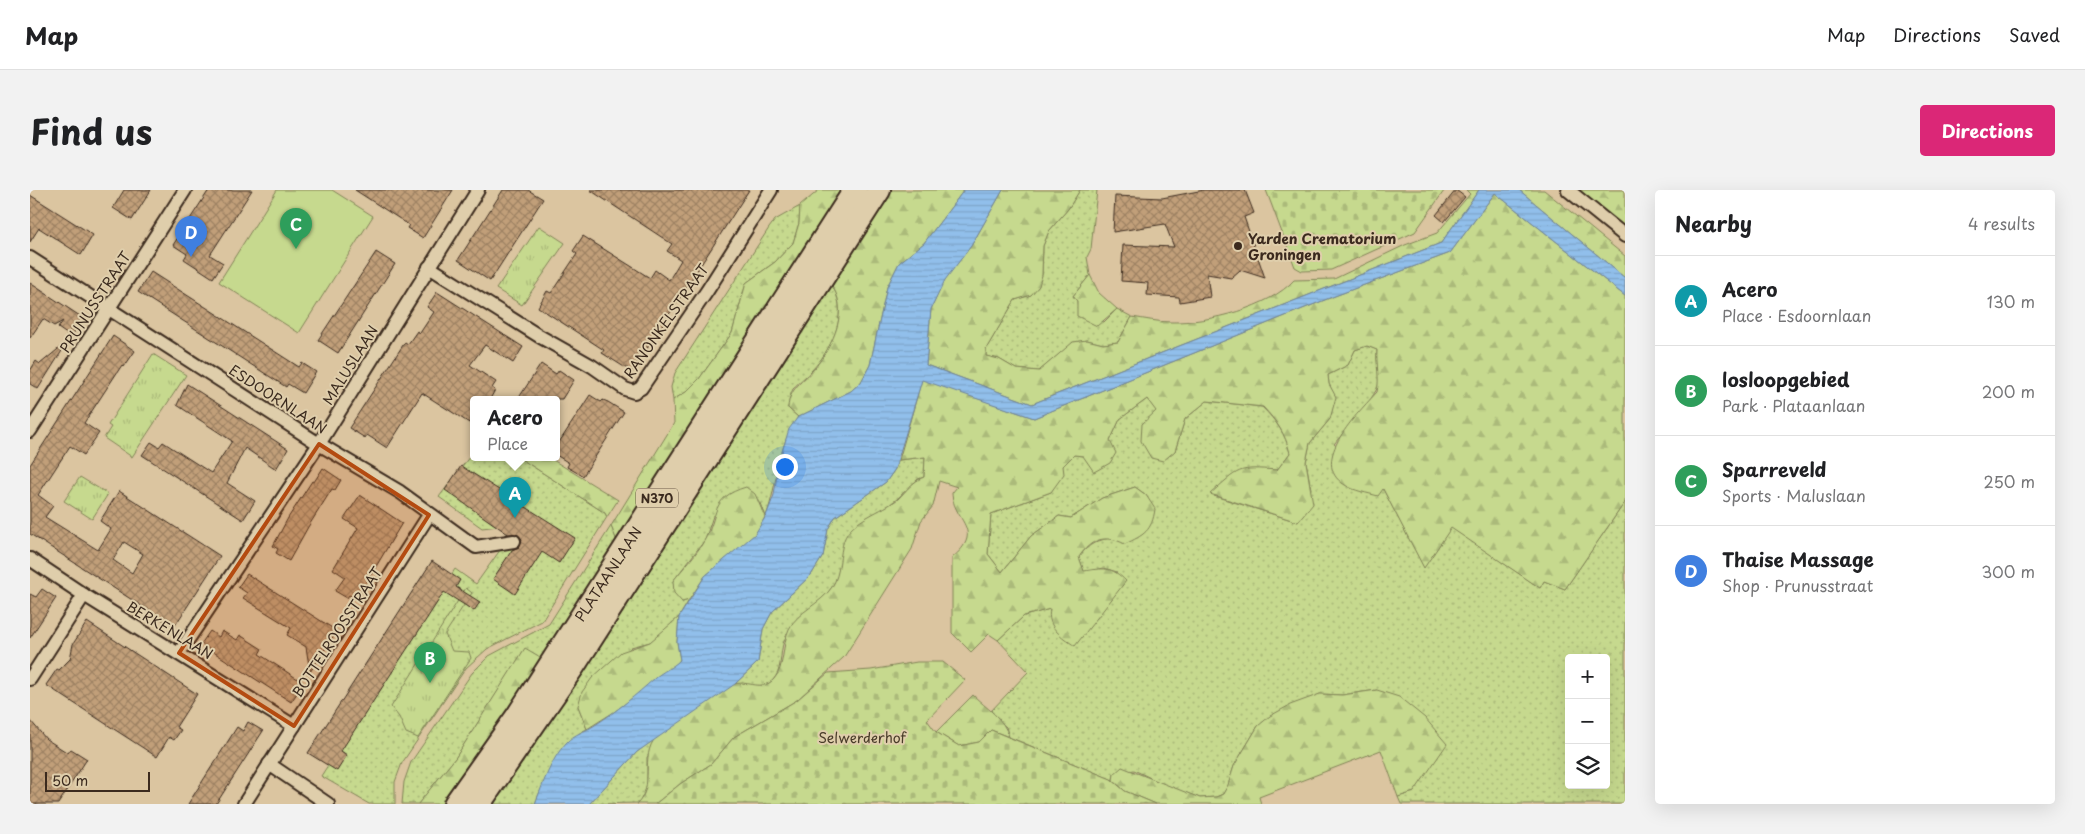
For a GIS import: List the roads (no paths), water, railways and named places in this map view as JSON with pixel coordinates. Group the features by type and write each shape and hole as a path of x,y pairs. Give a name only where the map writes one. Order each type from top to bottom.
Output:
{"highway":[{"name":"PLATAANLAAN","path":"455,804 542,677 855,190"},
{"name":"PLATAANLAAN","path":"480,804 572,667 879,190"}],"street":[{"name":"PRUNUSSTRAAT","path":"30,431 185,190"},
{"name":"MALUSLAAN","path":"179,653 319,444 478,190"},
{"name":"RANONKELSTRAAT","path":"429,267 539,336 592,366 625,389 634,392 641,388 770,190"},
{"path":"1568,190 1625,236"},
{"name":"ESDOORNLAAN","path":"30,258 319,444 400,492 476,547 514,541"},
{"name":"BOTTELROOSSTRAAT","path":"244,804 430,515"},
{"name":"BERKENLAAN","path":"30,559 84,595 294,726"},
{"path":"30,679 84,595"},
{"path":"270,764 314,800 328,804"}],"water":[{"path":"964,190 1003,190 971,246 945,280 931,309 926,365 1032,404 1441,243 1479,190 1519,190 1625,278 1625,296 1495,193 1450,253 1332,297 1034,418 922,380 895,469 886,482 835,517 828,529 823,556 811,575 772,612 763,629 758,662 735,684 637,752 589,804 535,804 552,764 566,743 611,714 680,660 677,642 679,617 705,576 755,534 766,516 774,495 779,462 789,429 798,417 851,391 861,382 870,365 887,287 899,263 924,243"}],"place":[{"name":"Yarden Crematorium Groningen","path":"1238,246"},
{"name":"Sparreveld","path":"296,249"},
{"name":"Thaise Massage","path":"191,257"},
{"name":"Acero","path":"515,518"},
{"name":"losloopgebied","path":"430,683"}],"park label":[{"name":"Selwerderhof","path":"862,737"}]}
